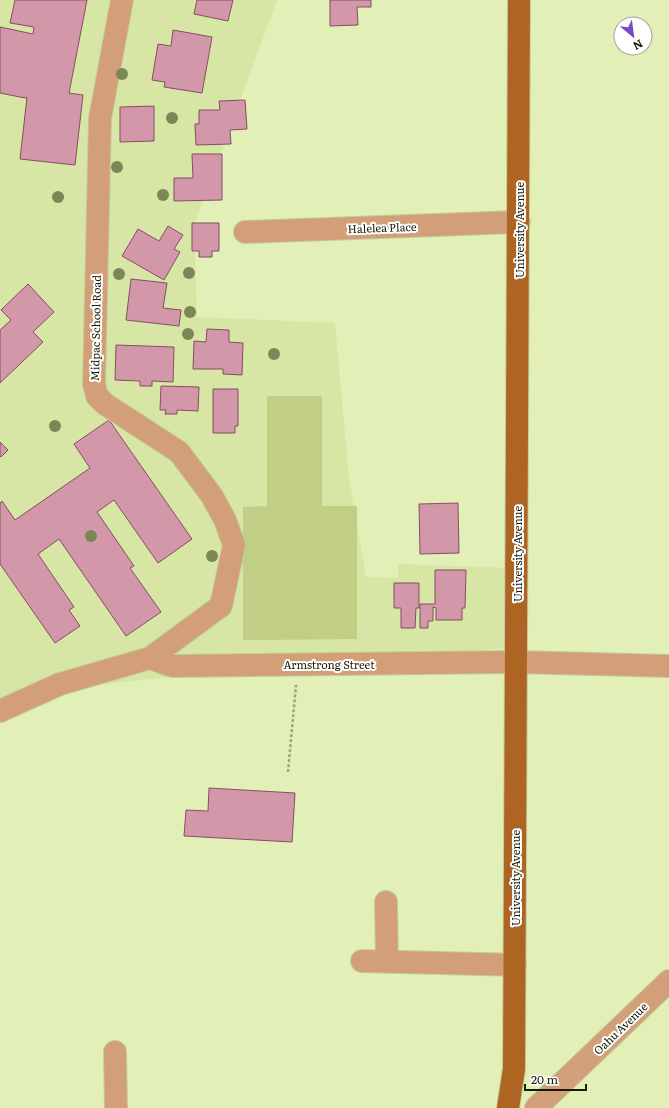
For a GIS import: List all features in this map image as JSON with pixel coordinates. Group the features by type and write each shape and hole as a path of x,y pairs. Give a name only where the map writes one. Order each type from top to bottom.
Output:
{"main road":[{"name":"University Avenue","path":"508,1108 514,1069 519,0"}],"street":[{"name":"Midpac School Road","path":"122,0 100,118 94,384 97,396 105,404 179,452 212,496 225,520 234,545 221,606 150,658"},
{"name":"Halelea Place","path":"245,232 519,222"},
{"name":"Armstrong Street","path":"150,658 172,666 516,662 669,666"},
{"path":"0,711 60,684 150,658"},
{"path":"386,902 387,961"},
{"path":"362,961 515,965"},
{"name":"Oahu Avenue","path":"536,1108 669,981"},
{"path":"115,1052 116,1108"}],"path":[{"path":"288,772 298,664"}],"shaded area":[{"path":"0,0 277,0 194,225 197,317 335,323 349,478 366,577 398,578 398,564 509,568 517,647 186,675 61,689 0,716"},
{"path":"267,396 322,396 322,506 357,506 357,639 243,640 243,507 267,506"}],"building":[{"path":"15,0 87,0 69,93 83,95 75,165 20,159 27,97 25,98 0,93 0,27 33,34 34,27 10,23"},
{"path":"197,0 233,0 228,21 194,14"},
{"path":"330,0 371,0 371,7 357,7 358,25 330,26"},
{"path":"173,30 212,37 202,93 164,87 165,82 152,80 158,44 171,46"},
{"path":"245,100 247,129 230,130 231,144 196,145 195,124 199,124 199,110 220,110 219,101"},
{"path":"154,106 154,141 120,142 120,107"},
{"path":"192,154 222,154 222,200 174,201 174,178 193,178"},
{"path":"192,223 219,223 219,251 212,251 212,257 199,257 199,251 192,251"},
{"path":"168,226 183,235 174,249 180,252 164,280 122,256 138,229 159,241"},
{"path":"131,279 167,283 163,308 181,310 179,326 126,320"},
{"path":"28,284 54,312 33,332 43,342 0,383 0,330 11,320 1,310"},
{"path":"207,329 229,330 229,342 243,343 242,375 223,374 223,369 193,369 194,341 206,342"},
{"path":"116,345 174,347 173,382 152,381 152,386 140,386 140,381 115,380"},
{"path":"161,386 199,387 198,411 177,410 177,414 165,414 166,410 160,410"},
{"path":"213,389 238,389 238,426 235,426 235,433 213,433"},
{"path":"109,420 192,539 158,563 114,500 97,512 134,566 130,568 161,612 126,636 59,539 38,554 74,607 69,610 80,626 55,643 0,564 0,503 2,501 15,520 90,468 74,444"},
{"path":"0,442 8,450 1,457 0,456"},
{"path":"458,503 459,553 420,554 419,504"},
{"path":"435,570 466,570 465,608 462,608 462,620 436,620 436,608 433,607 433,621 428,621 428,628 420,628 420,604 435,604"},
{"path":"394,583 419,583 419,608 416,608 415,628 401,628 401,608 394,608"},
{"path":"209,788 295,793 292,842 184,836 186,810 208,811"}]}
